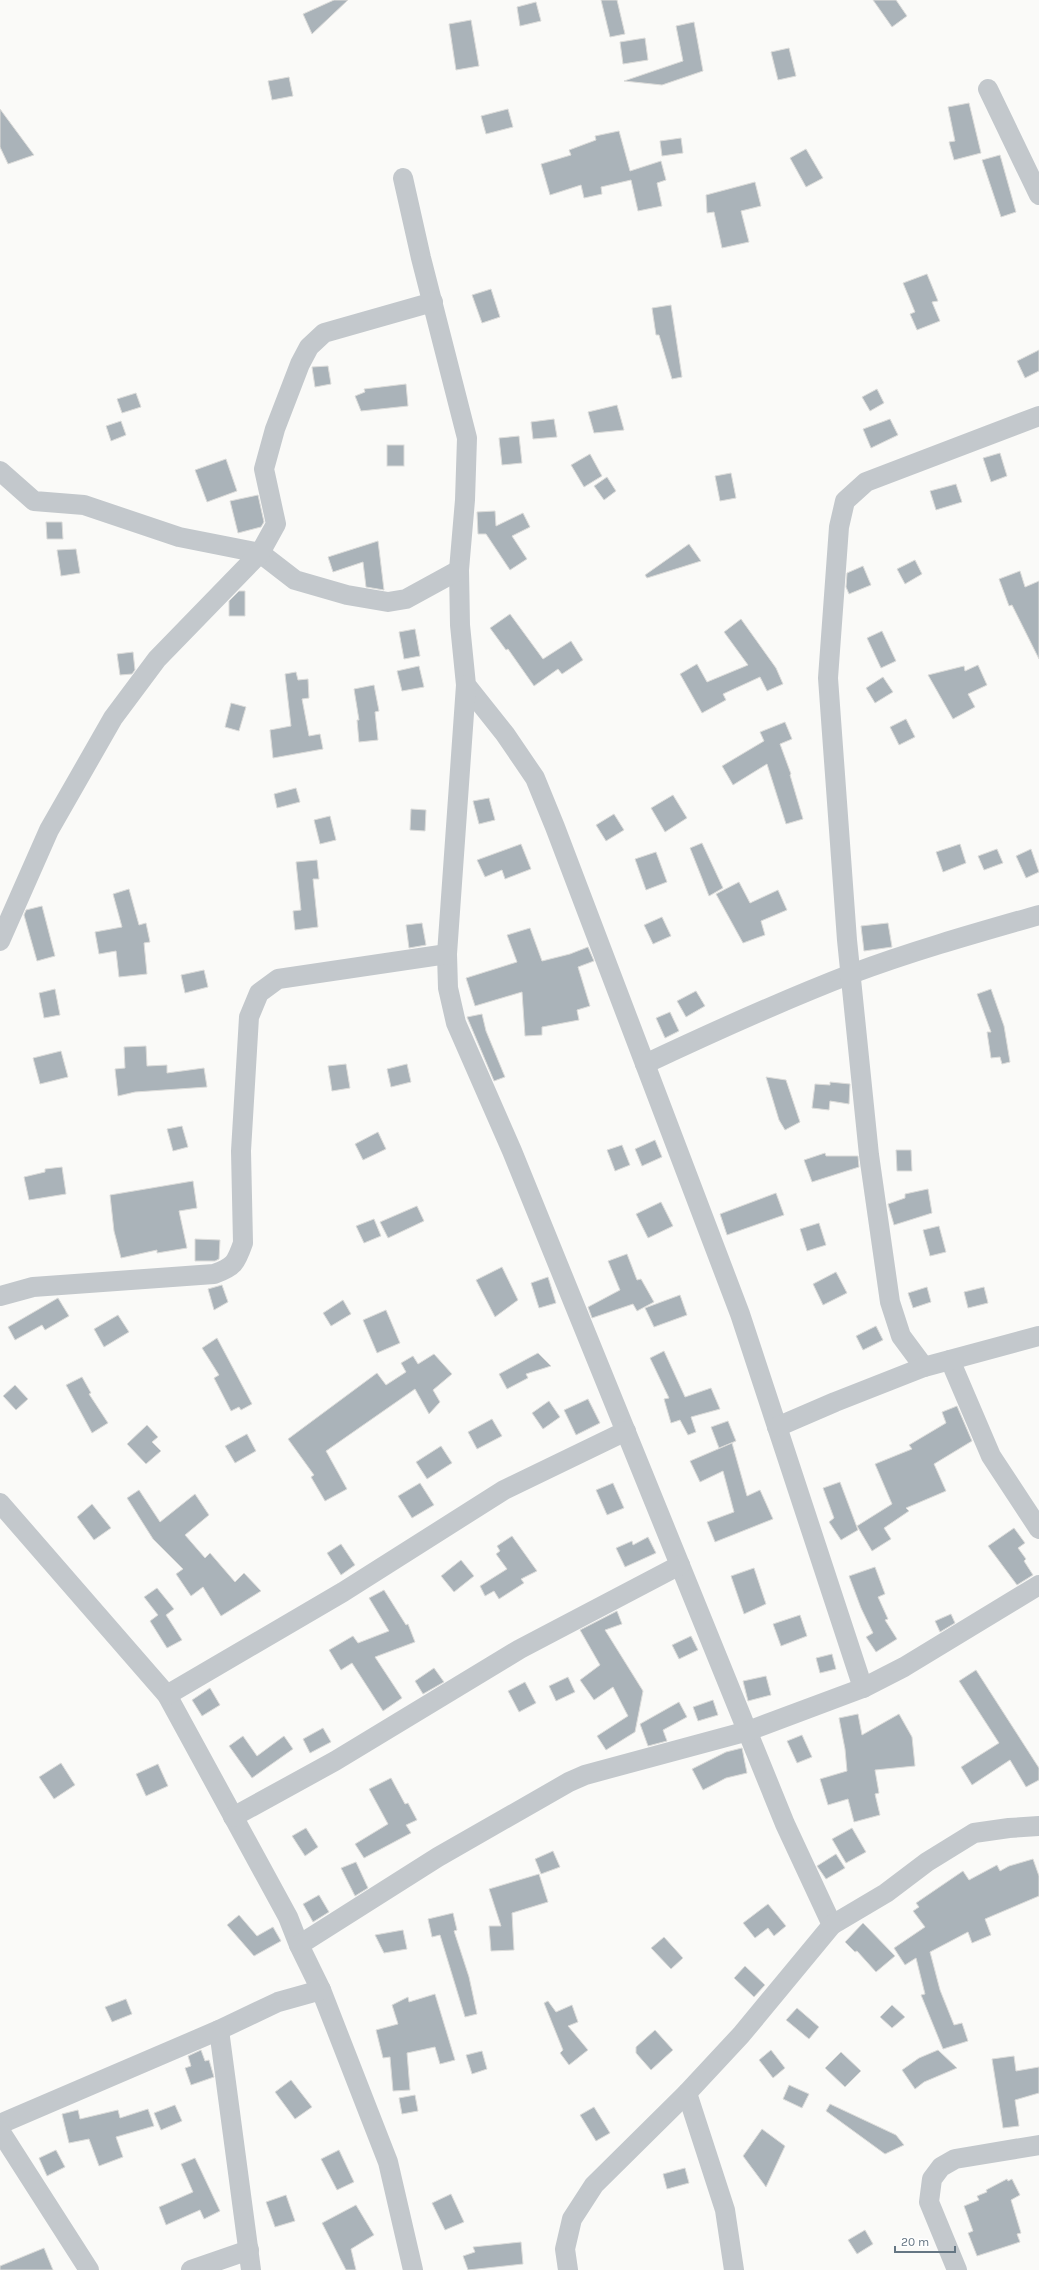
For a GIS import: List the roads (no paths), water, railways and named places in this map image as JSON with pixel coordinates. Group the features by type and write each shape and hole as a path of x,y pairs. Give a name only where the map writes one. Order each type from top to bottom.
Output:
{"street":[{"path":"988,90 1039,195"},
{"path":"403,178 421,258 467,438 466,500 459,570 460,625 466,685 447,954 448,988 456,1023 512,1151 785,1824 832,1925"},
{"path":"0,941 49,830 113,718 157,659 260,553 276,524 264,469 275,430 300,364 309,347 324,333 433,302"},
{"path":"924,1368 901,1336 890,1302 869,1155 851,974 828,678 839,527 845,501 866,482 1039,416"},
{"path":"0,471 34,501 84,505 179,537 260,553 295,580 347,596 388,602 406,599 459,570"},
{"path":"466,685 505,734 535,778 555,827 740,1314 863,1688"},
{"path":"645,1064 737,1021 851,974 932,946 1039,915"},
{"path":"0,1296 34,1287 214,1274 229,1268 238,1256 243,1243 241,1150 249,1017 259,993 278,979 447,954"},
{"path":"777,1427 835,1402 924,1368 1039,1336"},
{"path":"950,1360 991,1456 1039,1529"},
{"path":"167,1695 343,1592 504,1490 626,1431"},
{"path":"0,1503 167,1695 288,1917 299,1945 321,1990 388,2162 413,2270"},
{"path":"233,1817 335,1761 520,1649 680,1565"},
{"path":"299,1945 438,1858 569,1782 585,1775 748,1731 863,1688 904,1667 1039,1584"},
{"path":"568,2270 565,2249 572,2218 594,2185 687,2093 741,2035 832,1925 886,1893 927,1862 974,1833 1009,1828 1039,1826"},
{"path":"0,2124 219,2030 278,2002 321,1990"},
{"path":"219,2030 249,2250 250,2270"},
{"path":"687,2093 725,2210 734,2270"},
{"path":"0,2131 89,2270"},
{"path":"956,2270 929,2202 932,2180 941,2166 956,2159 1039,2145"},
{"path":"191,2270 249,2250"}]}
